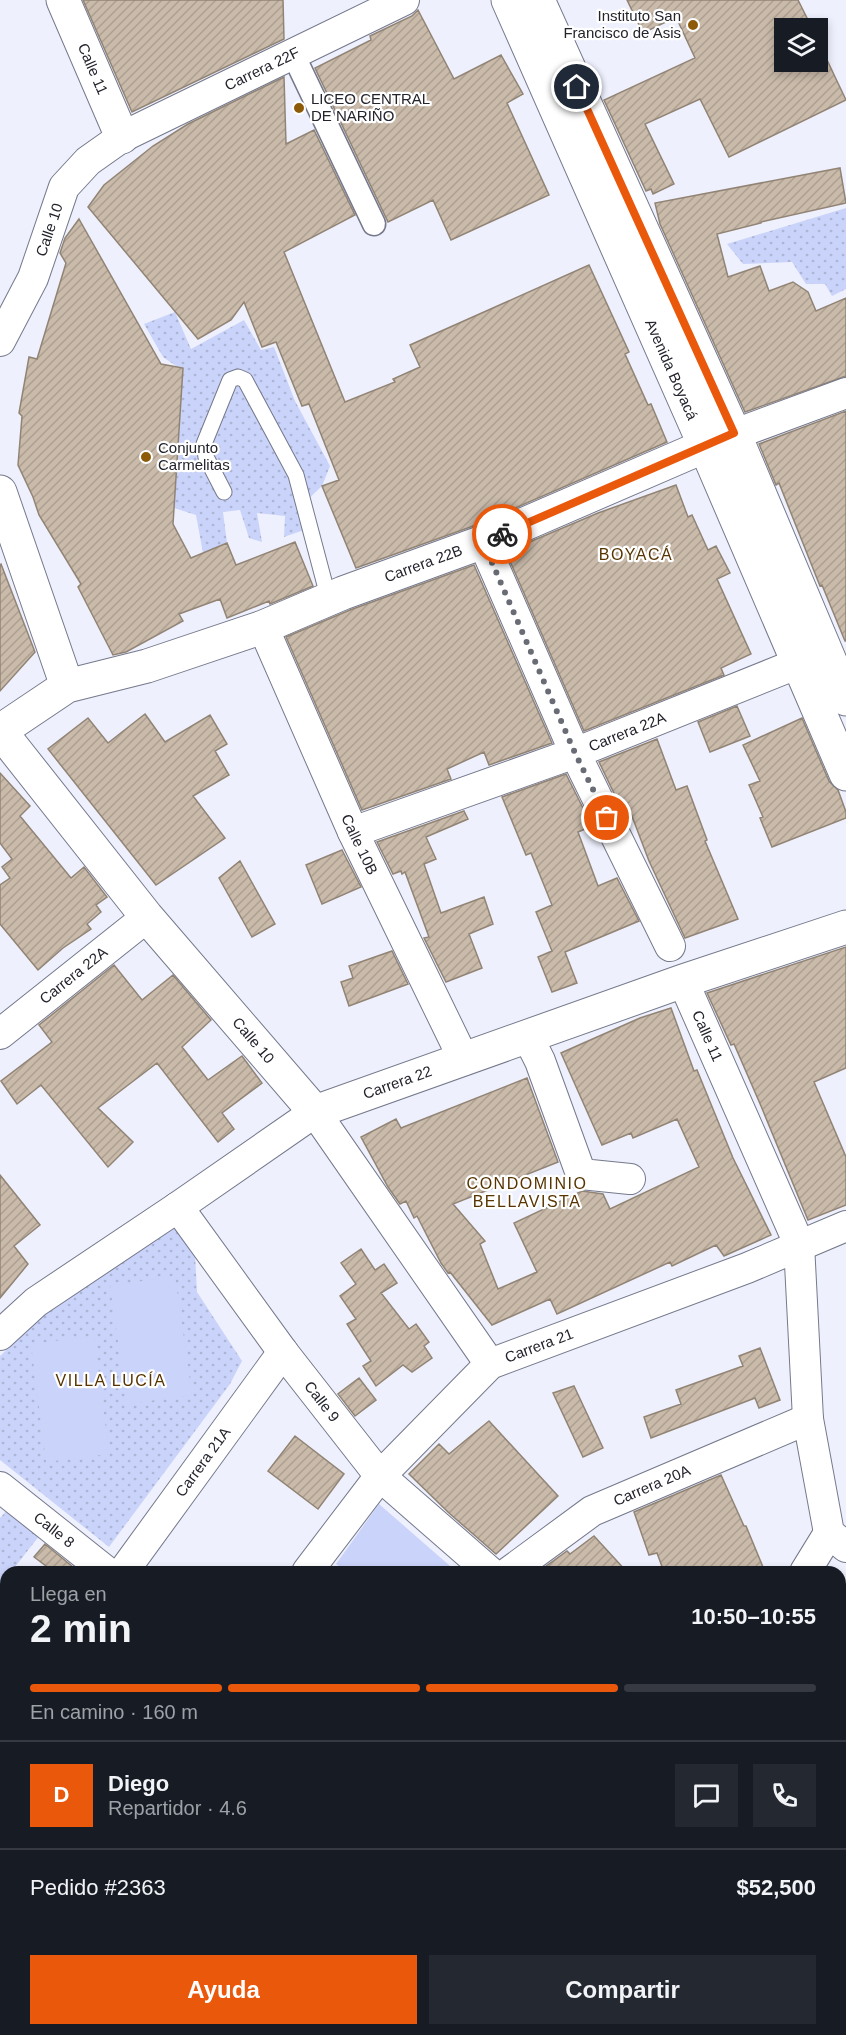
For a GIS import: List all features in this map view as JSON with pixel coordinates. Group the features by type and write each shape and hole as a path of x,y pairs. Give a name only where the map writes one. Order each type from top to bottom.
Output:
{"street":[{"name":"Calle 11","path":"63,0 122,137"},
{"name":"Carrera 22F","path":"122,137 405,0"},
{"name":"Avenida Boyacá","path":"508,0 846,699"},
{"name":"Avenida Boyacá","path":"538,0 720,439"},
{"path":"293,54 374,224"},
{"name":"Calle 10","path":"0,341 33,278 64,187 87,161 122,137"},
{"name":"Carrera 22B","path":"0,731 67,686 147,666 263,627 343,593 483,542 720,439 846,393"},
{"path":"0,492 67,686"},
{"name":"Calle 11","path":"483,542 575,753 670,946 683,981 799,1245 808,1419 837,1540"},
{"name":"Calle 10B","path":"263,627 353,832 464,1060"},
{"name":"Avenida Boyacá","path":"825,657 846,774"},
{"name":"Carrera 22A","path":"353,832 575,753 825,657"},
{"name":"Calle 10","path":"0,731 147,917 315,1112 490,1364"},
{"name":"Carrera 22A","path":"0,1034 147,917"},
{"name":"Carrera 22","path":"0,1335 36,1302 315,1112 683,981 846,927"},
{"path":"528,1036 540,1061 581,1174 630,1179"},
{"name":"Calle 9","path":"178,1207 283,1352 380,1476 483,1566"},
{"name":"Carrera 21","path":"312,1566 380,1476 490,1364 747,1268 846,1226"},
{"name":"Carrera 21A","path":"127,1566 283,1352"},
{"name":"Carrera 20A","path":"517,1566 592,1511 808,1419"},
{"name":"Calle 8","path":"0,1487 100,1566"},
{"path":"811,1566 837,1540"}],"lane":[{"path":"224,492 206,457 204,444 230,380 238,377 245,380 296,475 329,600"}],"shaded area":[{"path":"846,208 846,289 832,296 825,284 806,284 792,262 743,264 727,244"},
{"path":"175,312 191,349 244,320 261,350 274,347 295,401 330,466 322,486 301,506 304,530 284,537 285,516 257,513 262,542 249,538 240,510 223,512 227,543 203,553 196,515 174,508 179,368 163,357 144,324"},
{"path":"173,1226 195,1254 197,1292 242,1361 230,1384 109,1547 0,1460 0,1356 43,1316"},
{"path":"175,1276 192,1395 127,1404 110,1286"},
{"path":"94,1336 109,1454 46,1462 31,1344"},
{"path":"379,1504 450,1566 339,1566 336,1564"},
{"path":"8,1509 40,1535 16,1566 0,1566 0,1518"}],"building":[{"path":"83,0 283,0 284,39 132,112"},
{"path":"627,0 798,0 807,18 774,18 774,72 828,72 828,62 846,100 729,157 700,99 645,124 674,184 653,194 651,189 646,191 604,100 695,58 676,17 643,33"},
{"path":"418,10 454,79 501,55 523,94 507,103 549,195 451,240 433,200 388,222 315,68 371,40 370,36 412,16"},
{"path":"284,77 286,144 314,130 355,215 284,252 345,402 395,382 393,379 420,367 410,345 589,265 629,352 625,354 648,405 651,404 667,442 476,525 356,568 322,486 339,480 309,404 302,406 276,342 262,347 244,302 231,320 198,339 88,207 104,185 153,146 188,124"},
{"path":"840,168 846,203 717,234 728,277 760,266 769,291 793,282 808,292 816,311 846,298 846,376 745,412 660,224 655,203"},
{"path":"79,219 161,364 183,368 173,524 191,558 227,543 236,565 295,542 313,586 270,604 269,601 227,618 220,599 179,614 183,621 126,652 113,655 78,587 81,584 39,515 18,465 22,416 19,413 29,357 37,359 66,263 60,253 65,238"},
{"path":"846,411 845,641 822,585 820,586 779,483 776,485 759,444"},
{"path":"676,485 688,517 692,515 708,550 716,546 730,573 717,579 751,654 721,668 724,675 584,731 506,552 598,513"},
{"path":"0,565 35,652 0,691"},
{"path":"474,565 552,743 489,765 484,752 447,769 451,779 362,810 286,637 350,610"},
{"path":"737,706 750,736 710,752 698,722"},
{"path":"145,714 165,742 210,715 227,744 215,751 229,775 193,796 225,838 156,885 48,749 88,718 108,743"},
{"path":"802,718 829,781 838,790 846,818 772,847 760,818 763,817 749,785 760,781 743,745"},
{"path":"657,739 676,790 687,786 707,840 705,841 738,919 685,938 649,861 630,811 624,814 599,762"},
{"path":"0,773 30,806 20,816 71,878 84,867 107,897 96,905 101,912 87,924 91,929 63,948 38,970 0,924 0,885 10,878 2,867 12,859 0,843"},
{"path":"566,774 592,826 578,832 598,886 617,878 639,921 565,952 577,983 552,992 538,957 552,951 536,912 552,905 531,853 526,855 502,797"},
{"path":"464,811 468,819 426,837 436,859 424,864 441,913 484,897 493,924 469,934 482,968 446,982 424,938 429,937 405,872 393,874 377,842"},
{"path":"342,850 361,887 322,904 306,865"},
{"path":"240,861 275,924 252,937 219,878"},
{"path":"846,947 846,1068 814,1082 846,1157 846,1205 808,1220 734,1044 731,1045 707,993"},
{"path":"392,951 408,984 349,1006 341,982 353,978 349,966"},
{"path":"114,965 142,1000 173,975 211,1020 182,1047 208,1080 242,1056 262,1083 222,1113 234,1129 218,1142 157,1063 98,1108 133,1142 108,1167 41,1085 17,1104 1,1081 52,1042 39,1025"},
{"path":"671,1008 694,1071 697,1070 733,1158 771,1235 724,1256 716,1245 672,1266 670,1262 557,1314 550,1299 492,1325 441,1263 417,1216 414,1218 406,1201 400,1204 388,1187 361,1137 396,1119 401,1128 527,1078 558,1162 453,1204 485,1241 480,1244 498,1289 537,1272 514,1223 582,1191 603,1194 610,1209 699,1167 677,1119 633,1138 631,1133 602,1145 561,1053 640,1018"},
{"path":"0,1175 40,1225 14,1246 28,1264 0,1298"},
{"path":"361,1249 375,1270 384,1264 397,1283 381,1293 409,1329 416,1324 429,1342 424,1346 432,1358 412,1372 403,1365 376,1386 363,1366 371,1361 347,1324 356,1319 340,1296 356,1284 341,1263"},
{"path":"760,1348 780,1400 759,1408 755,1398 651,1438 644,1417 681,1404 676,1390 743,1366 739,1356"},
{"path":"359,1378 376,1400 355,1416 338,1394"},
{"path":"574,1386 603,1448 583,1457 553,1393"},
{"path":"489,1421 558,1496 496,1554 409,1474 439,1444 449,1454"},
{"path":"295,1436 344,1474 318,1509 268,1471"},
{"path":"721,1475 763,1566 662,1566 657,1553 649,1555 634,1512"},
{"path":"594,1536 622,1566 546,1566 567,1551 570,1554"},
{"path":"45,1544 72,1566 46,1566 34,1557"}],"way so far":[{"path":"502,534 483,542 575,753 607,818"}],"place":[{"name":"Instituto San Francisco de Asis","path":"693,25"},
{"name":"LICEO CENTRAL DE NARIÑO","path":"299,108"},
{"name":"Conjunto Carmelitas","path":"146,457"}],"district":[{"name":"BOYACÁ","path":"636,554"},
{"name":"CONDOMINIO BELLAVISTA","path":"527,1192"},
{"name":"VILLA LUCÍA","path":"111,1380"}],"route":[{"path":"502,534 734,433 577,87"}]}
